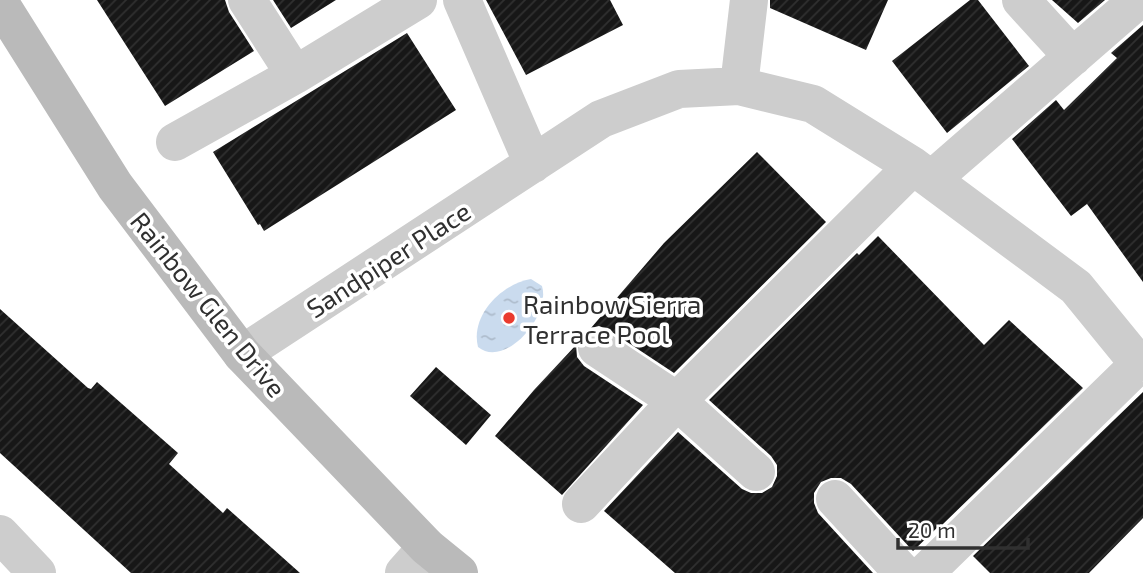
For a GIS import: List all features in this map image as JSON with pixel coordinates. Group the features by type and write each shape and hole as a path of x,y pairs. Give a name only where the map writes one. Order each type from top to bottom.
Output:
{"street":[{"path":"247,0 295,75"},
{"path":"175,142 295,75 418,0"},
{"path":"462,0 533,164"},
{"path":"739,86 749,0"},
{"path":"1021,0 1073,57"},
{"path":"581,504 677,401 923,173 1073,57 1138,0"},
{"name":"Rainbow Glen Drive","path":"0,3 115,186 243,354 416,560 459,573"},
{"name":"Sandpiper Place","path":"243,354 601,119 679,89 739,86 813,104 923,173 1076,287 1140,362 940,568"},
{"path":"597,348 677,401 756,472"},
{"path":"835,499 903,573"},
{"path":"0,534 37,573"}],"water":[{"name":"Rainbow Sierra Terrace Pool","path":"531,279 542,286 543,298 540,311 524,336 501,351 489,352 478,347 479,324 490,303 509,287"}],"building":[{"path":"97,0 225,0 229,12 254,51 165,106"},
{"path":"273,0 336,0 291,28"},
{"path":"486,0 610,0 623,25 526,75"},
{"path":"770,0 888,0 866,50 770,8"},
{"path":"970,0 978,0 1029,66 947,133 892,61"},
{"path":"1052,0 1105,0 1078,23"},
{"path":"1143,25 1143,282 1087,204 1071,216 1012,139 1056,100 1064,110 1117,58 1111,53"},
{"path":"407,33 456,110 264,231 213,152"},
{"path":"757,152 826,222 674,373 609,330 599,326 591,328 664,243"},
{"path":"878,236 984,345 1009,320 1083,388 913,551 851,484 841,478 821,482 814,493 818,513 873,573 675,573 604,511 678,432 742,489 751,493 762,493 772,487 777,476 777,465 771,456 709,400 857,253 859,255"},
{"path":"0,309 88,388 91,389 97,382 178,453 169,464 223,513 227,508 300,573 131,573 0,453"},
{"path":"576,345 577,357 584,366 643,405 562,495 495,436"},
{"path":"436,367 491,415 466,445 410,396"},
{"path":"1143,392 1143,518 1089,573 990,573 973,556"}],"place":[{"name":"Rainbow Sierra Terrace Pool","path":"509,318"}]}
